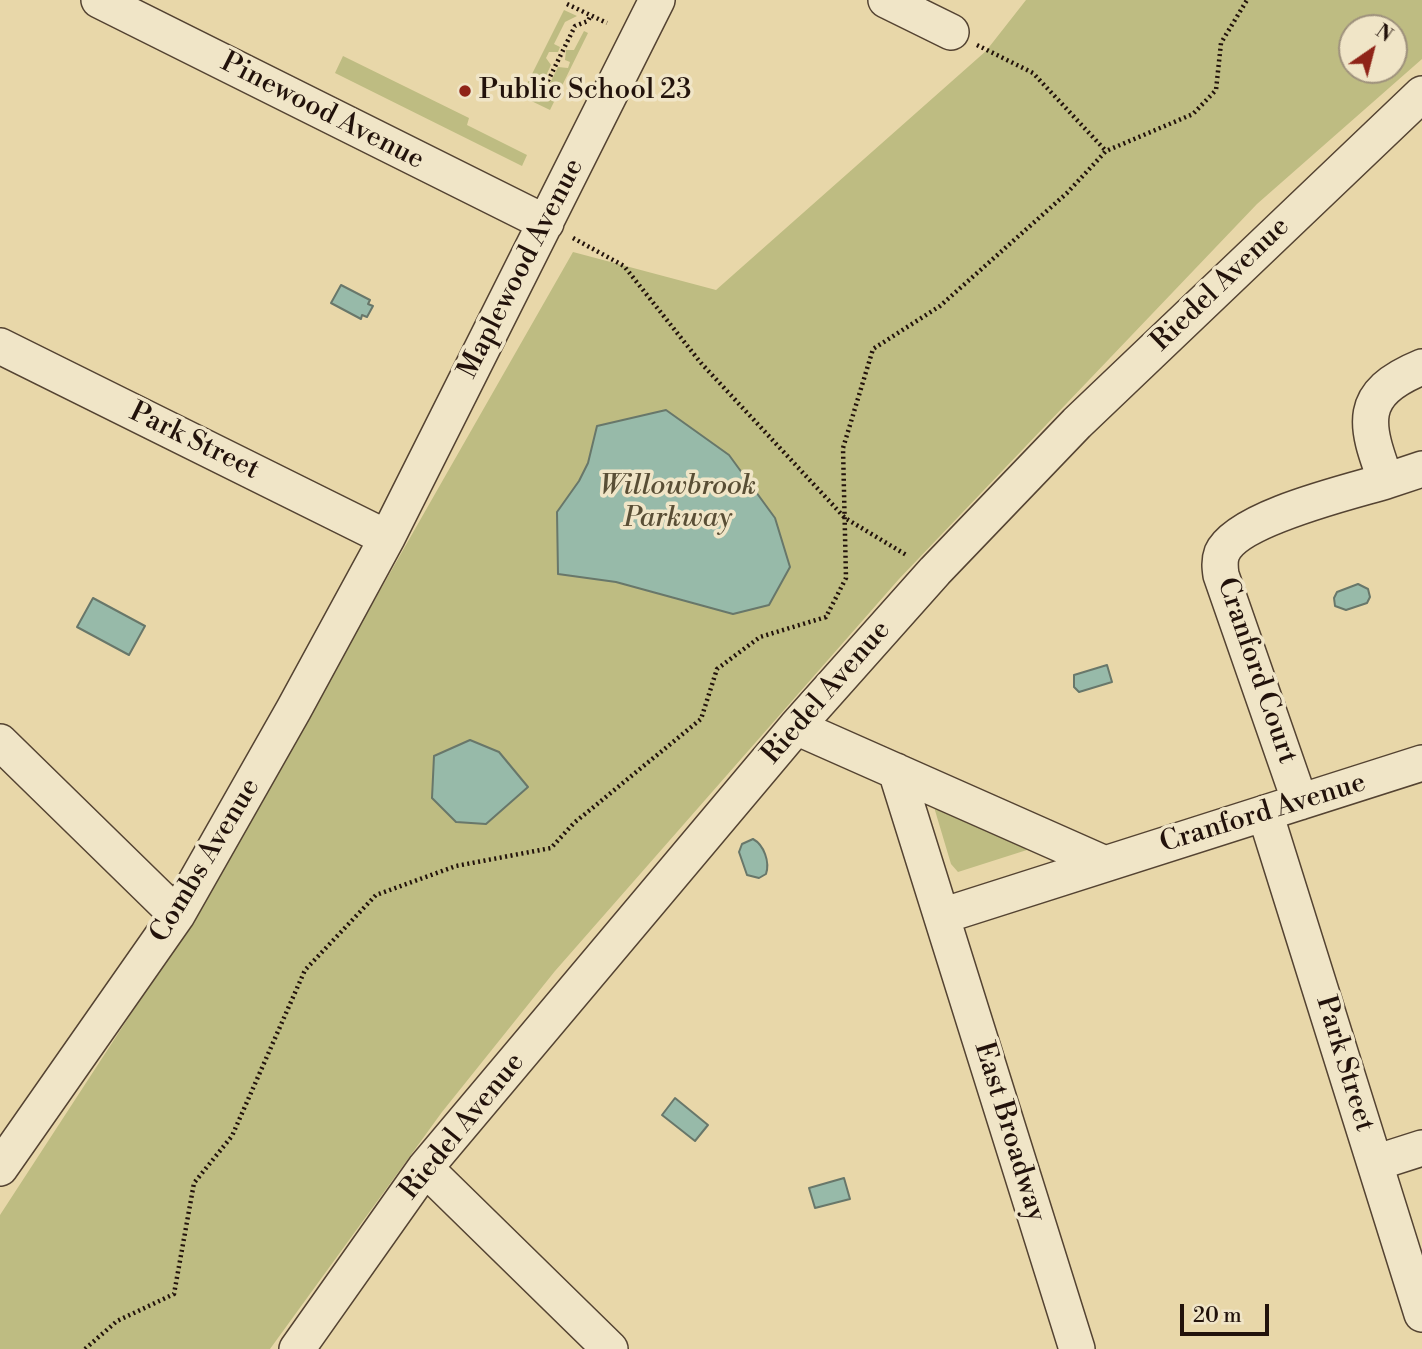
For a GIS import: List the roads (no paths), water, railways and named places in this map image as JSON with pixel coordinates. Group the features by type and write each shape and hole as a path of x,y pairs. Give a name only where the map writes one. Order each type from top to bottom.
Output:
{"street":[{"name":"Pinewood Avenue","path":"99,0 546,223"},
{"name":"Maplewood Avenue","path":"387,538 657,0"},
{"path":"886,0 951,32"},
{"name":"Riedel Avenue","path":"296,1349 425,1168 796,727 935,571 1077,423 1422,94"},
{"name":"Park Street","path":"0,346 387,538"},
{"path":"1386,481 1369,432 1369,415 1389,385 1402,375 1422,366"},
{"name":"Cranford Court","path":"1300,802 1221,575 1223,552 1232,540 1263,519 1422,469"},
{"name":"Combs Avenue","path":"0,1168 177,915 387,538"},
{"path":"796,727 1104,863"},
{"path":"0,742 177,915"},
{"name":"Cranford Avenue","path":"1104,863 1422,764"},
{"name":"East Broadway","path":"896,771 1077,1349"},
{"name":"Park Street","path":"1265,814 1422,1314"},
{"path":"942,916 1104,863"},
{"path":"1375,1163 1422,1148"},
{"path":"425,1168 610,1349"}],"place":[{"name":"Public School 23","path":"465,91"}],"park label":[{"name":"Willowbrook Parkway","path":"678,503"}]}
